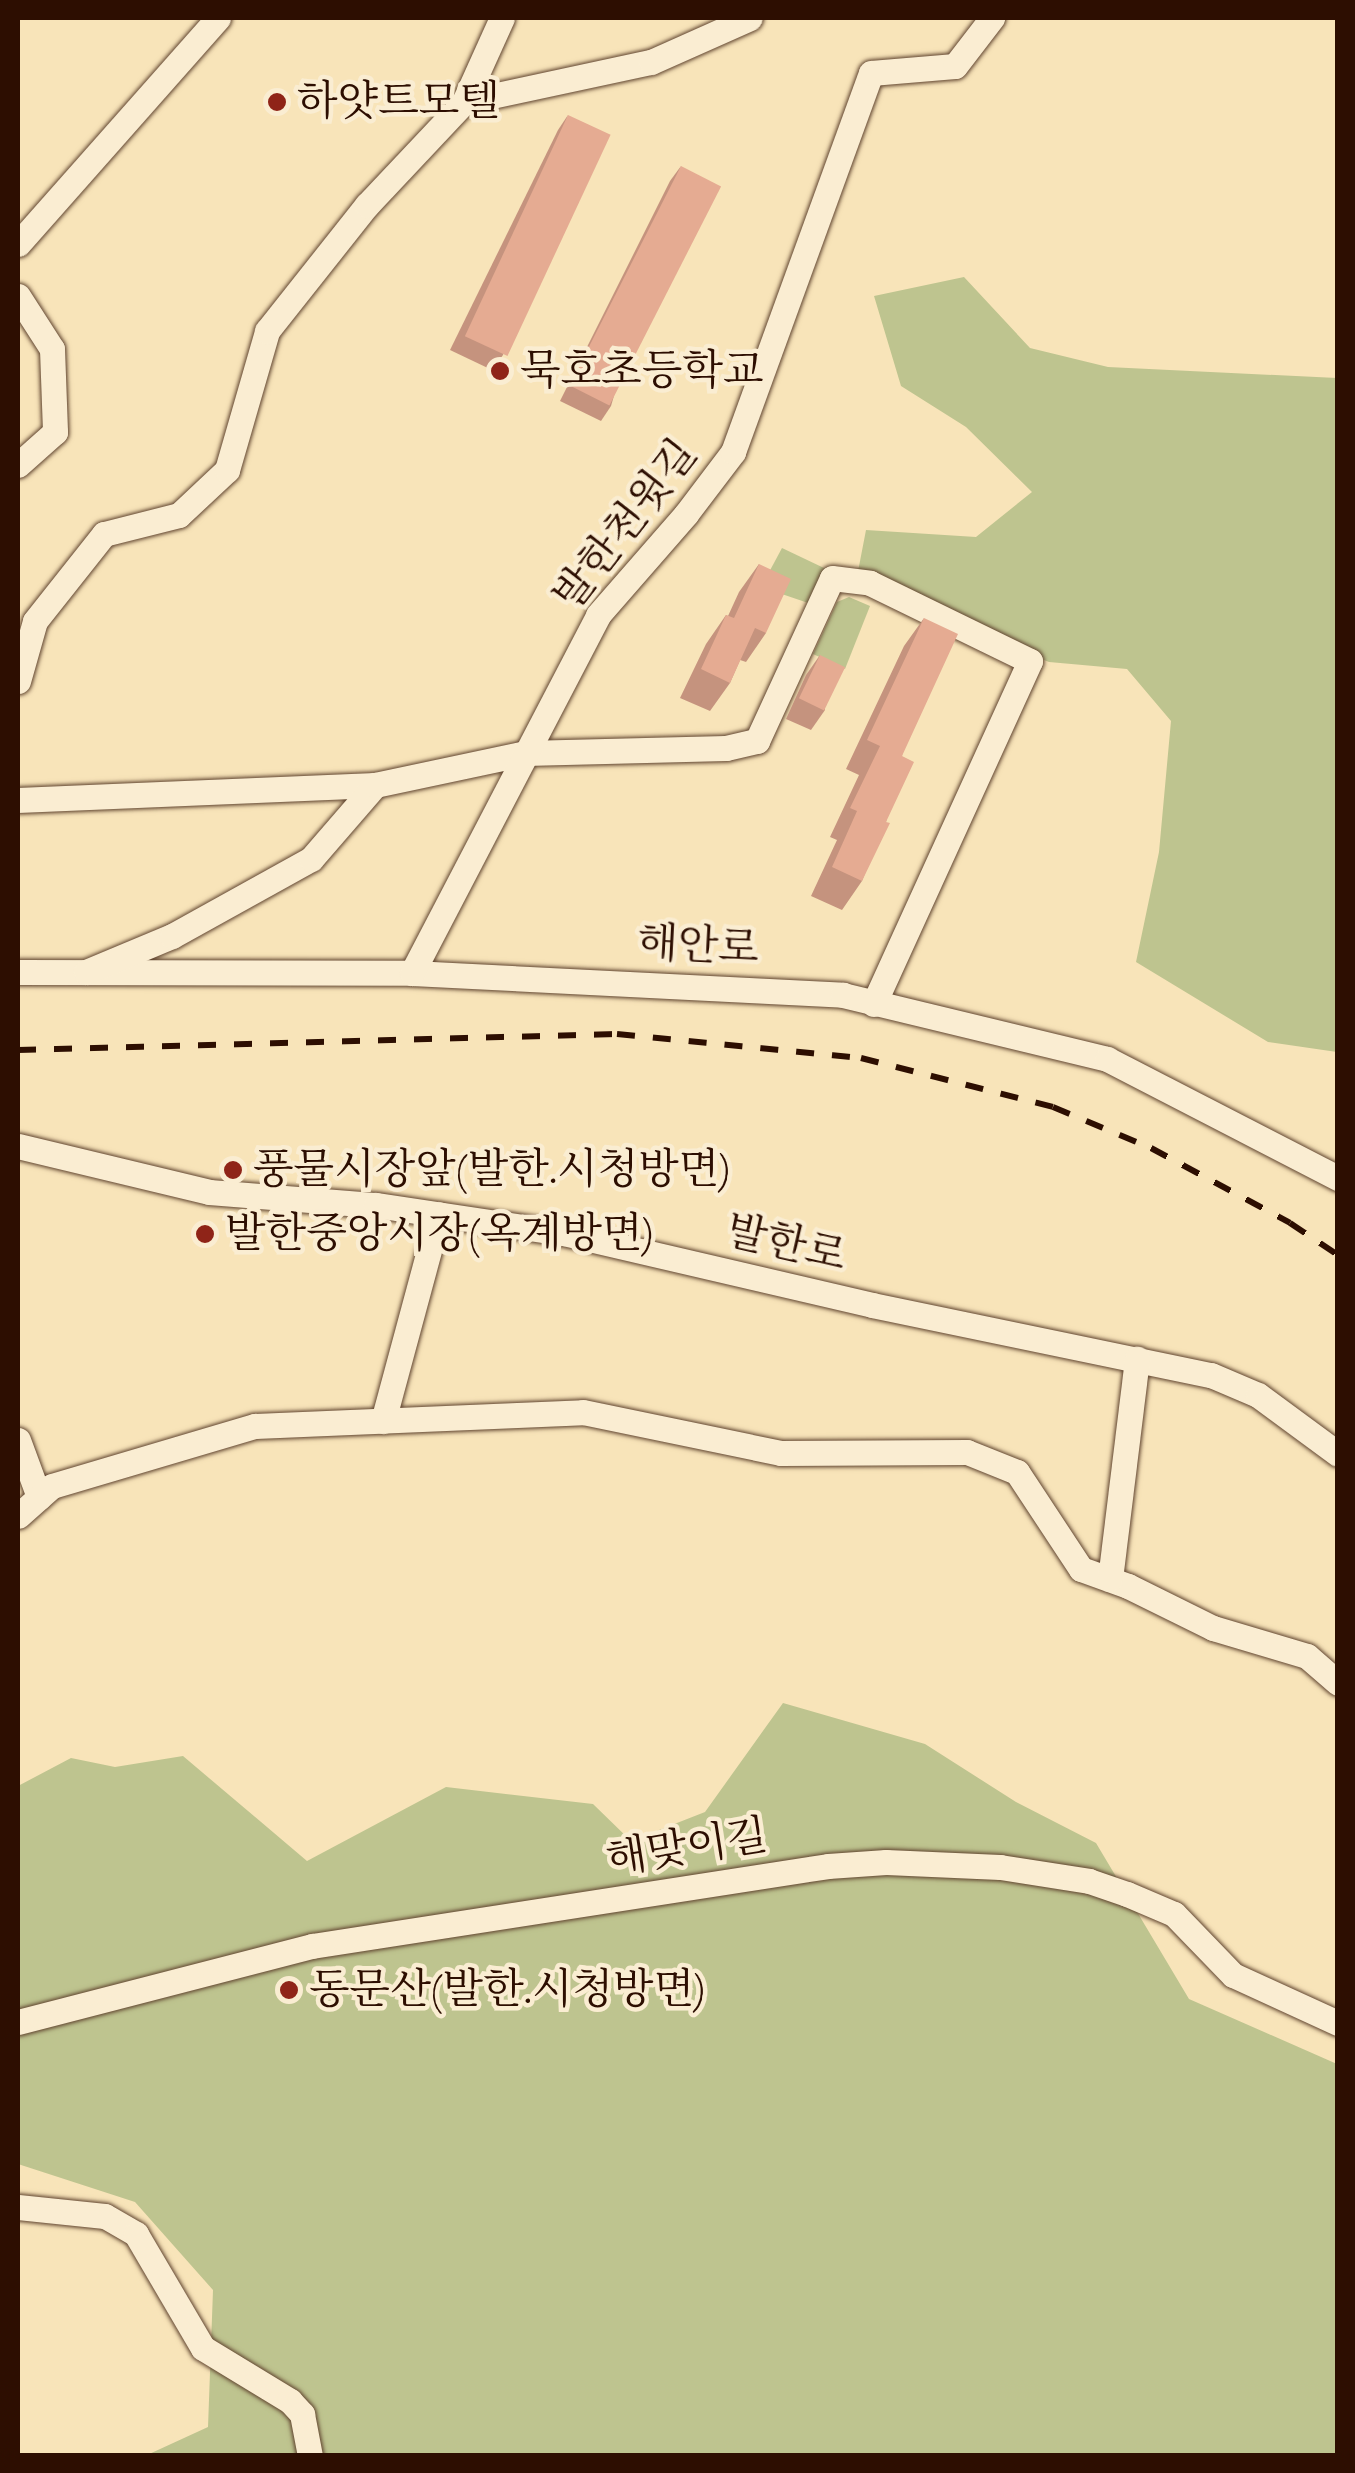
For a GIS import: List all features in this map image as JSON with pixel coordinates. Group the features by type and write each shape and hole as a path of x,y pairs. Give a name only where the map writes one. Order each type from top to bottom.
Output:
{"street":[{"path":"18,244 218,18"},
{"path":"18,682 35,621 104,534 179,515 227,470 267,331 367,205 464,102 502,18"},
{"path":"464,102 652,62 750,18"},
{"name":"발한천윗길","path":"412,973 598,615 686,514 732,452 871,74 955,66 992,18"},
{"path":"18,296 52,349 56,432 18,466"},
{"path":"18,800 376,785 526,753 726,748 756,740 832,578 870,583 1030,661 874,1004"},
{"path":"86,972 172,936 311,859 376,785"},
{"name":"해안로","path":"18,972 412,973 843,995 1108,1059 1338,1178"},
{"name":"발한로","path":"18,1146 209,1192 376,1204 564,1233 872,1305 1211,1375 1258,1395 1338,1454"},
{"path":"383,1420 439,1214"},
{"path":"1110,1579 1137,1359"},
{"path":"18,1516 52,1486 255,1426 582,1412 781,1453 967,1452 1017,1472 1082,1569 1214,1628 1307,1656 1338,1683"},
{"path":"18,1440 39,1496"},
{"name":"해맞이길","path":"18,2022 312,1946 828,1866 886,1862 1000,1867 1090,1882 1141,1899 1174,1914 1233,1974 1338,2023"},
{"path":"18,2207 105,2216 136,2234 204,2348 290,2401 302,2414 310,2456"}],"green space":[{"path":"964,277 1030,348 1108,367 1337,378 1337,1052 1268,1042 1136,962 1159,852 1171,721 1127,669 1049,662 855,587 866,530 976,537 1032,492 966,427 901,386 874,296"},
{"path":"782,548 824,568 827,577 814,605 761,587"},
{"path":"849,597 870,606 845,669 813,654 837,602"},
{"path":"783,1703 925,1744 1016,1802 1096,1843 1189,1999 1337,2064 1337,2455 147,2455 208,2427 213,2290 135,2202 18,2164 18,1786 71,1758 115,1767 183,1756 307,1861 446,1787 593,1804 631,1841 705,1812"}],"building":[{"path":"568,115 611,135 507,356 465,336"},
{"path":"681,166 721,186 609,406 569,385"},
{"path":"759,564 791,579 766,633 755,628 730,683 701,669 726,615 734,618"},
{"path":"924,618 958,634 902,756 914,762 862,881 832,867 857,811 850,808 880,746 867,740"},
{"path":"820,655 845,667 824,710 799,698"}],"railway":[{"path":"18,1050 617,1034 861,1058 1053,1107 1151,1148 1290,1223 1338,1255"}],"place":[{"name":"하얏트모텔","path":"277,102"},
{"name":"묵호초등학교","path":"500,371"},
{"name":"풍물시장앞(발한.시청방면)","path":"233,1170"},
{"name":"발한중앙시장(옥계방면)","path":"205,1234"},
{"name":"동문산(발한.시청방면)","path":"289,1990"}]}
